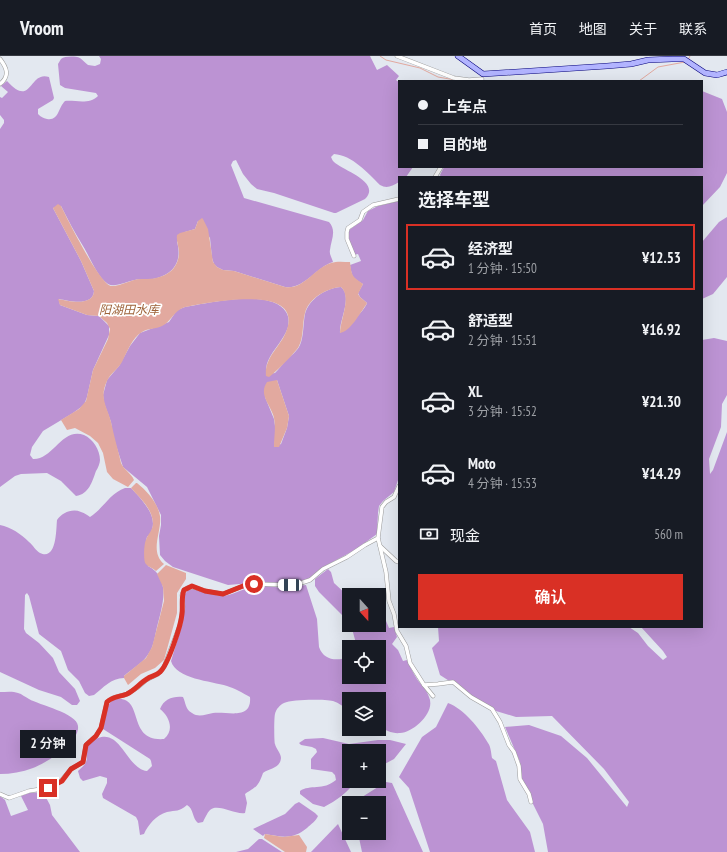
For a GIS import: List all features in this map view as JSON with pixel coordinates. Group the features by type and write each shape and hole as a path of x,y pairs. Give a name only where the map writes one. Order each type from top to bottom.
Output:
{"street":[{"path":"397,56 454,78 470,80 648,60 686,61 704,73 719,74 727,72"},
{"path":"458,56 482,78"},
{"path":"0,59 7,73 6,78 0,84"},
{"path":"354,256 347,239 348,228 360,220 363,212 373,205 398,199"},
{"path":"398,488 394,496 382,507 378,538 386,569 389,601 394,614 397,631 406,646 410,663 433,696"},
{"path":"0,794 9,798 29,791 48,788 62,781 71,769 83,762 86,745 96,736 101,728 107,702 113,698 127,694 146,680 158,674 164,667 180,625 183,608 182,595 184,590 194,586 205,591 223,594 252,584 290,585 303,583 314,578 327,567 378,538"},
{"path":"380,545 398,562"},
{"path":"424,685 453,682 471,697 492,709 500,722 509,745 514,752 519,766 520,779 529,794 531,802"}],"shaded area":[{"path":"99,56 370,56 377,70 387,65 399,76 396,80 398,81 398,168 412,168 407,176 398,176 398,183 392,186 385,187 380,185 365,170 353,161 341,155 334,154 331,157 333,161 365,182 369,193 365,199 334,213 274,193 257,189 243,174 236,160 233,161 231,165 244,198 329,222 333,229 330,254 333,262 321,268 304,282 292,287 285,287 217,267 212,258 210,238 198,221 195,229 185,232 177,242 179,251 178,258 176,265 172,270 160,277 152,279 136,280 118,285 111,285 100,277 61,206 53,208 81,261 94,291 93,296 85,301 80,302 59,299 60,305 87,315 99,316 109,326 109,335 93,370 84,405 43,431 32,447 30,455 33,459 40,458 46,455 63,439 76,434 84,435 93,442 99,452 100,463 87,490 76,496 61,481 47,473 21,474 15,476 0,487 0,129 4,123 4,120 0,115 0,97 2,98 8,92 1,86 7,81 15,89 21,91 26,90 42,76 49,77 54,98 38,109 38,114 43,118 51,119 56,116 65,101 87,101 98,96 96,93 65,88 60,85 58,64 61,59 67,57 78,57 88,65 95,66 100,64 101,59"},
{"path":"703,91 722,99 727,112 727,173 720,187 703,205 703,176 440,175 444,168 703,168"},
{"path":"398,201 398,480 394,492 379,506 377,534 355,550 327,565 308,579 290,584 251,583 228,585 173,567 160,555 159,536 161,515 147,487 123,467 113,436 111,422 104,403 103,395 107,380 119,366 130,346 140,333 169,322 177,310 185,307 223,300 238,299 254,299 267,301 278,305 287,314 288,327 268,361 266,366 266,374 275,373 285,361 296,352 302,337 305,314 314,299 324,292 341,287 346,297 346,303 340,333 359,315 367,303 358,293 363,284 355,279 351,273 350,265 361,261 358,254 354,255 348,238 349,230 363,220 368,211 378,206","holes":["277,380 289,416 287,428 281,444 274,447 276,433 274,419 265,397"]},
{"path":"727,217 727,277 713,294 703,299 703,241 719,222"},
{"path":"714,338 727,341 727,395 722,404 721,427 709,459 710,474 713,470 727,432 727,852 548,852 543,824 522,782 520,762 505,727 529,725 561,736 587,758 627,807 629,802 604,769 552,716 516,717 496,711 440,675 432,648 439,641 438,628 630,628 638,633 648,646 663,660 667,657 642,628 703,628 703,340"},
{"path":"125,488 131,488 148,508 151,514 153,526 146,540 148,566 155,571 163,585 163,602 161,611 151,650 147,656 124,676 124,678 119,678 111,682 94,695 89,696 85,693 79,681 68,670 61,651 39,634 29,596 27,593 25,595 24,629 26,633 39,643 53,658 59,672 75,689 80,701 77,705 72,705 61,697 39,690 0,672 0,525 16,531 40,553 46,554 53,548 56,537 57,520 62,515 71,511 78,511 90,517 95,514 111,497"},
{"path":"328,569 331,572 334,583 342,590 342,615 319,592 315,586 315,579"},
{"path":"257,585 283,588 306,585 317,619 319,647 324,655 331,659 342,659 342,684 386,684 386,640 355,640 353,632 386,632 386,621 389,628 394,627 397,637 392,644 398,650 403,661 407,660 416,677 427,692 430,703 427,715 417,725 406,732 397,733 386,730 386,692 342,692 342,706 329,700 301,700 284,703 277,709 274,729 276,746 281,756 280,762 276,766 265,771 257,786 245,794 247,803 245,813 222,808 213,808 209,811 203,822 198,823 191,809 187,805 180,810 159,815 150,824 144,834 140,835 136,817 103,798 102,794 107,783 107,778 100,776 83,781 80,778 78,771 86,762 89,745 92,741 98,738 106,737 113,739 140,769 147,771 152,766 150,759 103,729 108,706 112,700 123,699 129,703 133,709 139,726 144,733 152,738 164,739 169,732 170,723 166,715 160,709 166,701 172,698 183,697 188,710 197,715 213,713 238,713 247,709 250,704 250,697 230,687 187,676 174,667 171,661 183,622 185,594 188,590 200,590 225,596"},
{"path":"0,692 16,692 65,713 76,721 78,726 74,739 53,757 33,768 21,772 0,774"},
{"path":"448,703 460,710 471,720 489,745 492,758 496,761 507,800 530,832 535,852 430,852 409,788 399,777 422,737 436,727"},
{"path":"323,738 349,744 342,744 342,788 350,788 342,796 324,807 313,804 300,794 300,791 304,789 326,785 336,780 335,775 332,772 311,769 311,759 317,752 316,749 312,747 301,745 299,743 305,739"},
{"path":"390,740 406,744 394,759 386,763 386,744 349,744"},
{"path":"386,782 392,783 423,852 362,852 359,840 386,840 386,796 364,796 376,788 386,788"},
{"path":"43,792 50,805 52,815 80,852 0,852 0,796 5,800 11,816 28,810 21,796 29,793"},
{"path":"299,802 318,816 302,832 287,837 265,834 263,836 253,829 285,814"},
{"path":"338,824 342,833 342,840 345,840 351,852 311,852"},
{"path":"259,839 262,839 282,852 236,852 248,849"}],"water":[{"name":"阳湖田水库","path":"58,204 61,206 99,274 111,286 137,279 161,277 171,271 178,260 179,253 177,235 195,229 198,221 202,218 208,229 213,262 217,267 285,287 292,287 303,282 319,269 331,263 350,262 353,276 363,284 358,294 367,303 351,326 344,332 340,333 346,303 344,291 341,287 330,289 314,298 305,313 302,338 299,346 276,372 269,377 266,376 267,364 286,332 288,316 282,306 268,301 251,299 231,300 185,307 178,311 162,326 147,330 138,335 130,346 120,365 108,378 104,392 104,402 111,422 121,463 134,480 128,487 113,479 107,472 103,453 98,443 90,436 75,428 67,430 61,420 79,409 86,401 93,370 108,339 110,329 107,323 99,316 87,315 60,305 58,299 74,302 85,301 93,296 94,291 81,261 53,208"},
{"path":"277,380 289,416 287,428 279,447 274,447 274,418 264,396 264,391 267,382"},
{"path":"136,483 152,498 159,511 160,522 157,553 164,564 156,571 148,566 144,560 145,542 153,523 148,508 131,488"},
{"path":"166,565 186,573 186,579 177,593 177,613 164,660 155,668 141,674 128,685 124,676 146,658 152,647 164,601 163,587 157,574"},
{"path":"265,834 283,837 299,835 307,847 306,852 285,852 264,838"}],"waterway":[{"path":"380,56 386,60 420,68 438,77 455,80"},
{"path":"688,60 690,56"},
{"path":"640,80 658,67 685,62"}],"route":[{"path":"48,788 62,781 71,769 83,762 86,745 96,736 101,728 107,702 116,696 127,694 150,677 158,674 166,665 180,625 183,608 182,595 184,590 194,586 205,591 223,594 243,586 254,584"}]}
